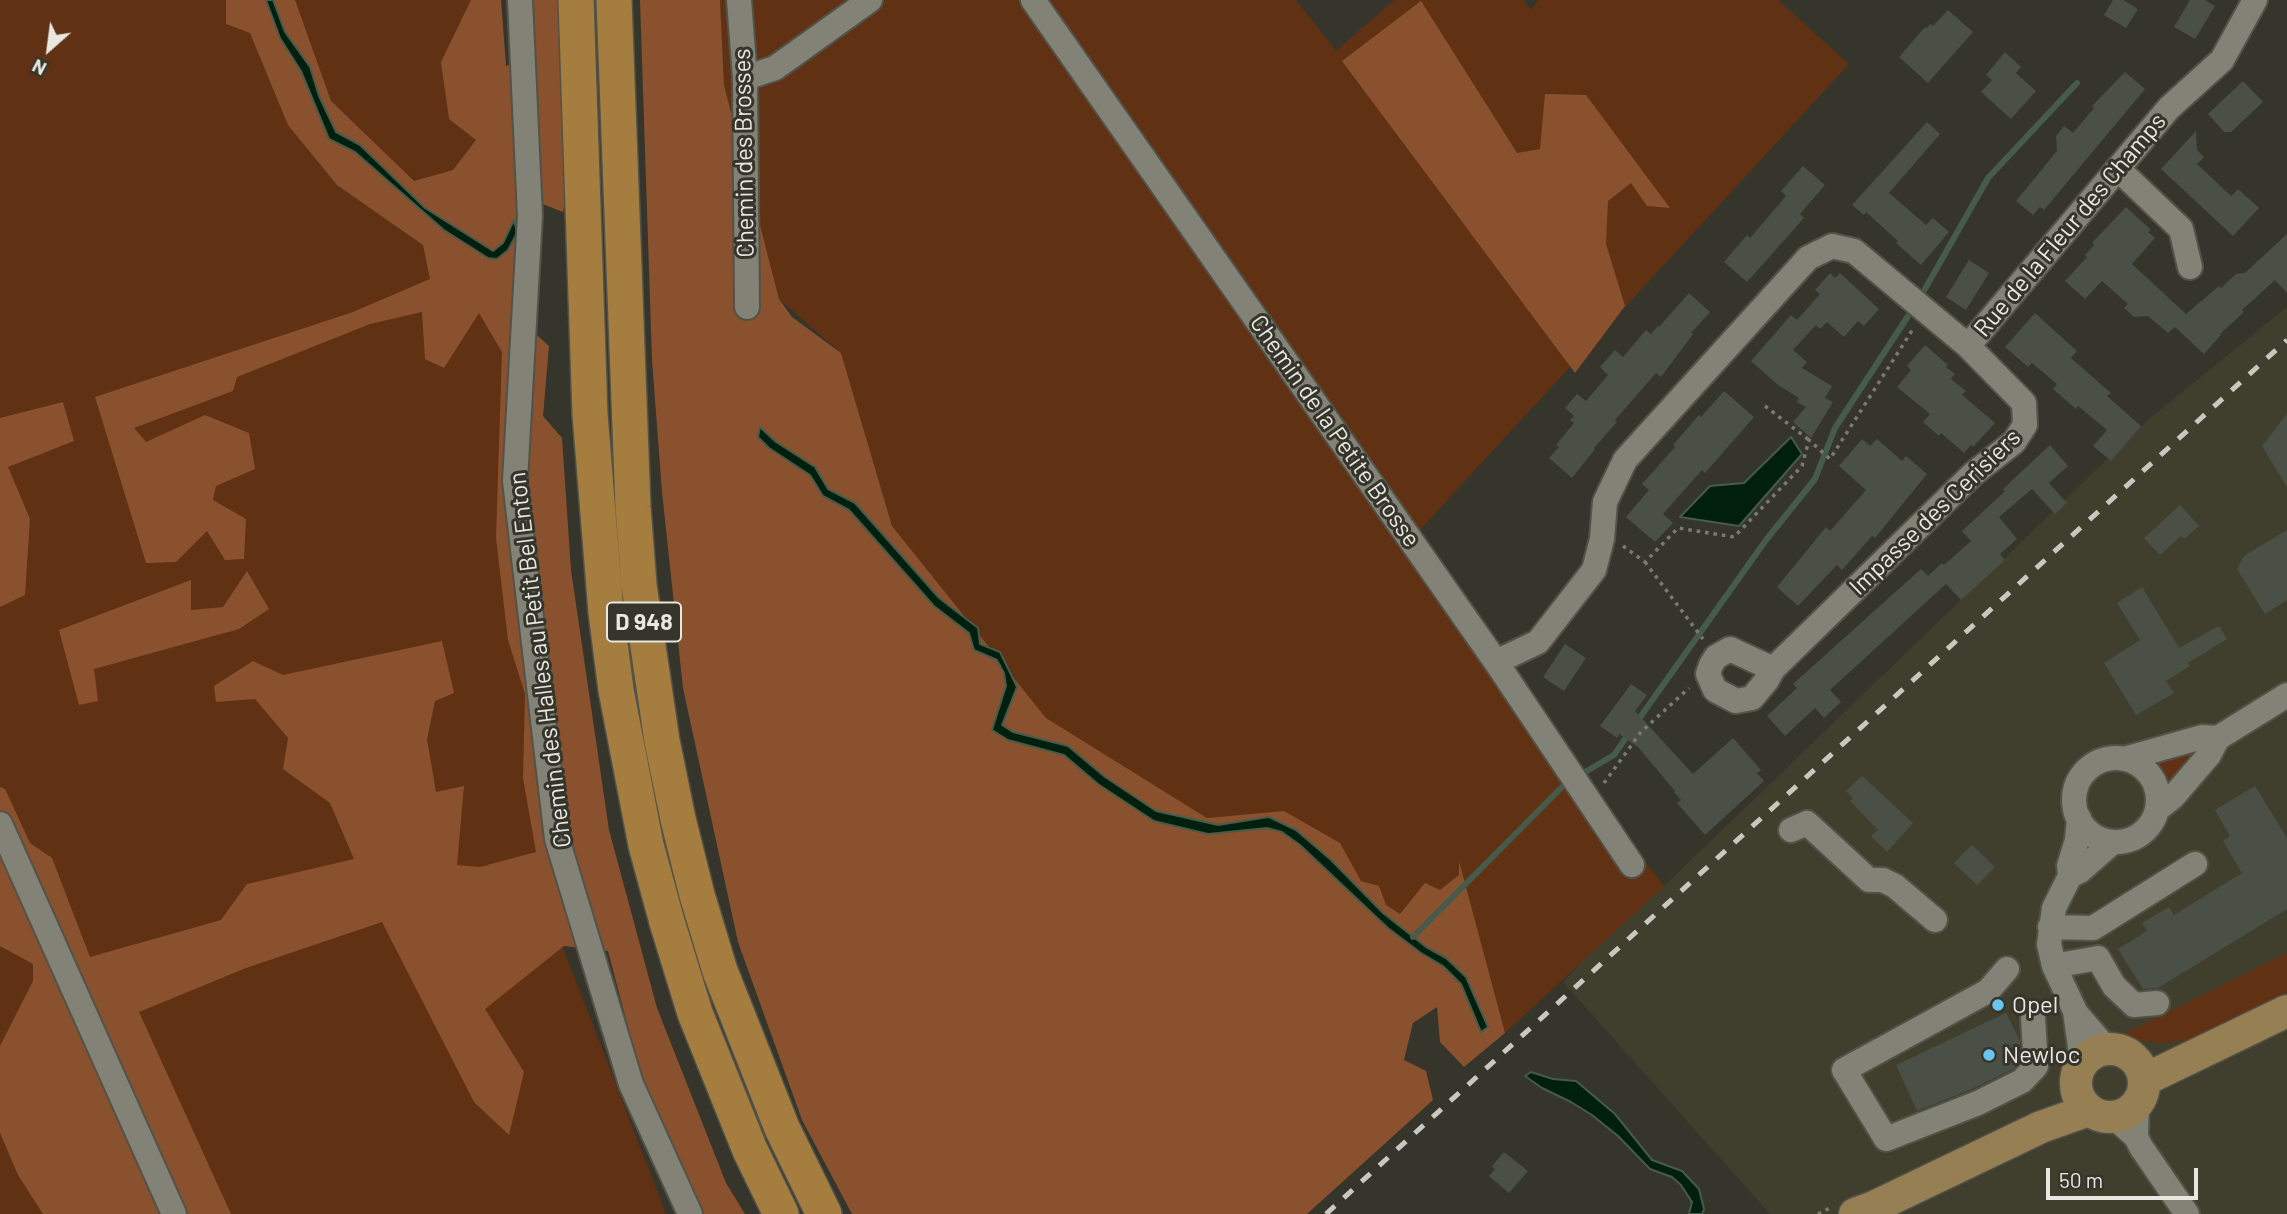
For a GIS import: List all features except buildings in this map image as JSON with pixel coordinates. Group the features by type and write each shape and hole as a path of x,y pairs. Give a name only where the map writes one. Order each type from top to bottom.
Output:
{"highway":[{"name":"D 948","path":"576,0 590,414 606,612 618,703 646,845 695,1013 750,1150 781,1214"},
{"name":"D 948","path":"614,0 633,507 639,585 662,741 681,832 720,971 782,1128 824,1214"}],"main road":[{"path":"1855,1214 2041,1127 2113,1089 2183,1061 2287,1011"}],"street":[{"name":"Chemin des Halles au Petit Bel Enton","path":"520,0 530,216 515,481 557,839 631,1084 690,1214"},
{"name":"Chemin des Brosses","path":"739,0 745,78 747,307"},
{"path":"745,78 775,68 870,0"},
{"name":"Chemin de la Petite Brosse","path":"1034,0 1496,662 1632,865"},
{"name":"Rue de la Fleur des Champs","path":"1496,662 1538,642 1571,600 1594,570 1602,539 1605,502 1625,460 1808,258 1832,246 1854,251 1968,346 2169,108 2222,60 2255,0"},
{"path":"2118,169 2181,229 2190,267"},
{"name":"Impasse des Cerisiers","path":"1708,674 1715,690 1736,701 1752,698 1768,680 1773,669 1973,474 2014,442 2025,425 2024,403 1968,346"},
{"path":"1708,674 1716,657 1730,649 1773,669"},
{"path":"2158,808 2173,797 2209,755 2218,738 2287,695"},
{"path":"2124,759 2202,737 2218,738"},
{"path":"2078,818 2092,835 2113,842 2123,842 2142,834 2154,818 2158,808 2158,792 2151,777 2139,765 2124,759 2102,761 2083,775 2075,796 2077,840 2069,866 2070,876 2054,908 2049,944 2054,967 2113,1089 2187,1214"},
{"path":"1791,830 1807,823 1869,880 1882,880 1895,886 1935,920"},
{"path":"0,824 174,1214"},
{"path":"2070,876 2080,871 2113,842"},
{"path":"2050,928 2093,928 2195,864"},
{"path":"2054,967 2098,958 2114,986 2134,1005 2157,1003"},
{"path":"2007,969 1988,991 1844,1070 1886,1139 1978,1103 2022,1081 2036,1066 2033,1018"}],"path":[{"path":"1765,406 1830,459 1915,325 1926,312"},
{"path":"1646,562 1678,528 1734,537 1802,466 1808,440"},
{"path":"1603,523 1617,533 1615,541 1646,562 1708,646"},
{"path":"1590,802 1641,732 1694,683 1708,674"}],"shaded area":[{"path":"0,0 492,0 546,904 666,1214 0,1214"},
{"path":"226,0 295,0 331,101 414,181 453,170 476,140 449,119 441,62 471,0 501,0 506,66 514,63 515,0 559,0 570,178 563,212 527,198 518,318 549,346 543,416 562,438 571,570 609,830 657,1008 726,1183 745,1214 699,1214 643,1084 608,951 564,946 485,1009 524,1072 509,1135 474,1102 382,922 246,968 139,1012 231,1214 43,1214 18,1175 0,1133 0,1046 33,981 33,964 0,946 0,787 5,789 30,843 52,858 90,957 221,920 247,884 354,859 330,803 283,769 288,738 255,699 216,702 214,686 253,661 283,675 442,641 454,693 435,701 427,739 436,792 464,786 457,865 480,867 536,852 523,778 525,694 508,640 496,538 502,352 479,313 444,368 425,359 422,312 370,324 237,377 233,391 134,428 146,442 205,415 249,433 255,469 216,486 213,500 246,519 244,559 225,560 207,531 176,562 146,563 95,397 353,312 430,279 423,245 337,185 288,125 250,33 226,24"},
{"path":"266,0 273,0 285,32 310,67 319,96 336,132 360,145 425,208 493,251 503,243 514,220 517,233 508,250 497,259 488,258 444,230 355,152 329,139 301,71 280,38"},
{"path":"640,0 720,0 724,85 779,299 792,317 841,353 892,526 1046,718 1207,818 1284,811 1340,843 1361,881 1379,886 1386,905 1400,914 1425,883 1440,890 1459,875 1459,861 1505,1033 1464,1067 1440,1042 1437,1007 1413,1023 1404,1060 1426,1071 1433,1100 1307,1214 852,1214 802,1120 738,942 683,688 662,492 652,360"},
{"path":"720,0 1296,0 1336,51 1394,0 1523,0 1531,10 1538,0 1778,0 1849,64 1405,546 1664,886 1505,1033 1362,881 1284,812 1207,818 1046,718 892,526 841,353 779,299 724,85"},
{"path":"1421,1 1517,153 1540,149 1545,94 1586,95 1670,208 1647,206 1631,183 1608,201 1606,244 1625,306 1575,373 1342,61"},
{"path":"2287,307 2287,1214 1770,1214 1563,982 1647,892 1664,886 2149,419"},
{"path":"63,402 74,441 8,467 30,519 25,595 0,607 0,418"},
{"path":"760,427 776,442 815,467 828,489 855,503 939,598 978,628 980,644 1000,652 1017,687 1002,725 1013,732 1068,746 1105,777 1156,811 1218,825 1269,817 1296,830 1331,860 1383,913 1426,947 1446,958 1466,977 1488,1027 1481,1032 1461,984 1443,966 1388,928 1300,845 1282,832 1267,828 1208,834 1154,821 1098,784 1064,755 1008,740 992,730 1006,686 1004,673 997,660 974,650 969,633 934,606 849,510 823,496 810,475 769,448 758,437"},
{"path":"1791,437 1802,454 1739,526 1680,517 1710,486 1744,483"},
{"path":"247,571 269,609 239,629 94,669 98,701 79,705 59,630 191,580 191,610 223,607"},
{"path":"2201,748 2166,789 2148,763"},
{"path":"2287,953 2287,1003 2183,1046 2180,1040 2165,1043 2139,1041 2121,1033 2132,1030"},
{"path":"1531,1072 1553,1079 1576,1081 1615,1114 1652,1160 1682,1171 1699,1189 1704,1209 1702,1214 1689,1214 1692,1202 1672,1177 1650,1169 1618,1136 1592,1115 1525,1076"}],"waterway":[{"path":"1925,289 1988,178 2077,83"},
{"path":"1636,723 1766,540 1815,479 1835,428 1910,313"},
{"path":"1580,775 1614,755 1630,732"},
{"path":"1413,937 1567,782"}],"railway":[{"path":"1326,1214 2287,340"}],"place":[{"name":"Opel","path":"1998,1005"},
{"name":"Newloc","path":"1989,1055"}]}
